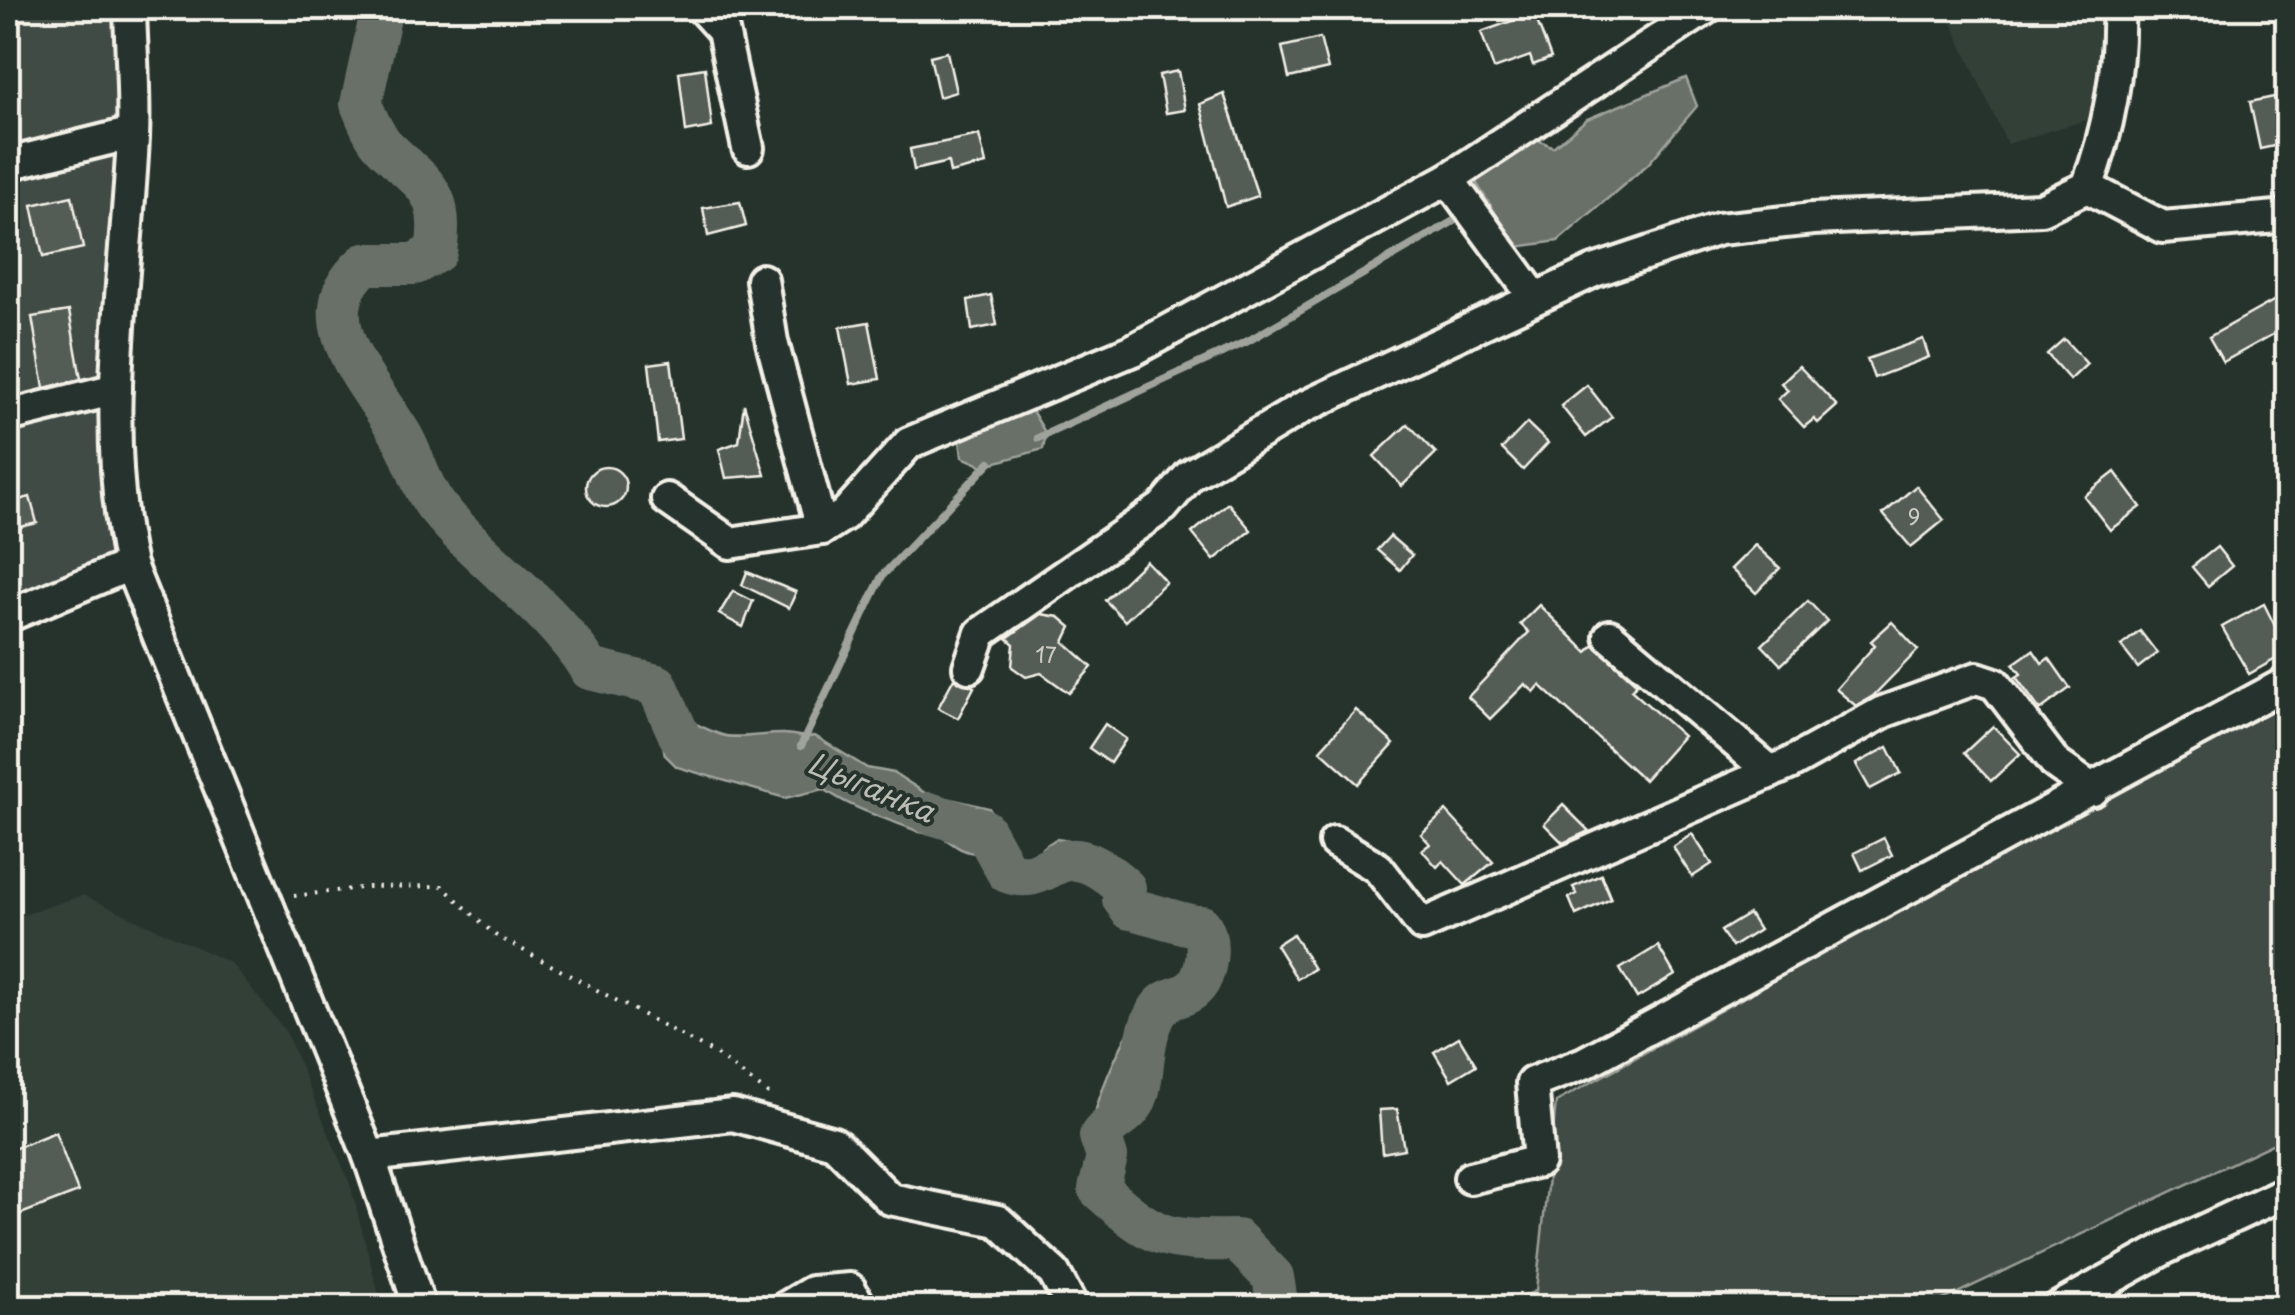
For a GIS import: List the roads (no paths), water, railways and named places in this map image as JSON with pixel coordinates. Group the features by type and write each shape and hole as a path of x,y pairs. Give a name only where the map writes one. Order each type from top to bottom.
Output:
{"street":[{"path":"130,8 133,133 116,389 116,502 130,565 369,1156 420,1308"},
{"path":"702,8 722,31 748,148"},
{"path":"969,667 981,633 1163,507 1190,475 1302,408 1594,271 1719,229 1813,218 2041,209 2087,187 2100,154 2119,46 2118,8"},
{"path":"666,498 730,543 822,528 844,515 909,443 1134,350 1448,179 1705,9"},
{"path":"8,164 133,133"},
{"path":"1448,179 1535,298"},
{"path":"2087,187 2163,227 2288,216"},
{"path":"762,280 772,342 822,528"},
{"path":"8,416 116,389"},
{"path":"8,616 130,565"},
{"path":"1610,636 1771,772"},
{"path":"1335,842 1378,868 1422,925 1771,772 1882,712 1977,678 1995,684 2056,764 2093,790"},
{"path":"1470,1178 1539,1161 1532,1083 1602,1053 2288,682"},
{"path":"369,1156 733,1115 834,1143 890,1199 998,1222 1054,1273 1073,1308"},
{"path":"2058,1308 2166,1248 2288,1191"},
{"path":"785,1308 812,1292 850,1288 862,1308"}],"water":[{"path":"1686,78 1697,106 1648,164 1558,241 1517,247 1473,178 1528,135 1553,147 1587,119"},
{"path":"1028,404 1046,434 1043,449 983,466 962,457 959,432"},
{"path":"657,685 665,688 670,713 715,733 736,737 815,736 867,768 894,773 925,793 989,808 993,815 975,853 937,835 857,808 824,789 785,798 677,767 665,755 653,693"},
{"path":"1056,839 1070,841 1103,858 1087,880 1048,874 1040,857 1042,848"},
{"path":"1150,1003 1158,1016 1147,1075 1133,1117 1108,1146 1090,1152 1100,1096 1129,1032"}],"waterway":[{"name":"Цыганка","path":"382,8 361,104 380,142 419,179 434,200 436,252 415,264 365,264 347,285 340,307 341,329 349,352 403,438 427,491 455,528 556,625 590,669 657,685 679,735"},
{"path":"1038,438 1248,341 1464,215"},
{"path":"801,746 882,576 990,462"},
{"name":"Цыганка","path":"929,813 984,830 1007,872 1023,875 1070,860 1084,861 1125,888 1123,899 1130,909 1201,926 1207,949 1202,977 1192,990 1163,1005 1152,1021 1137,1096 1130,1110 1100,1136 1107,1157 1099,1189 1161,1234 1237,1240 1273,1277 1278,1308"}]}
